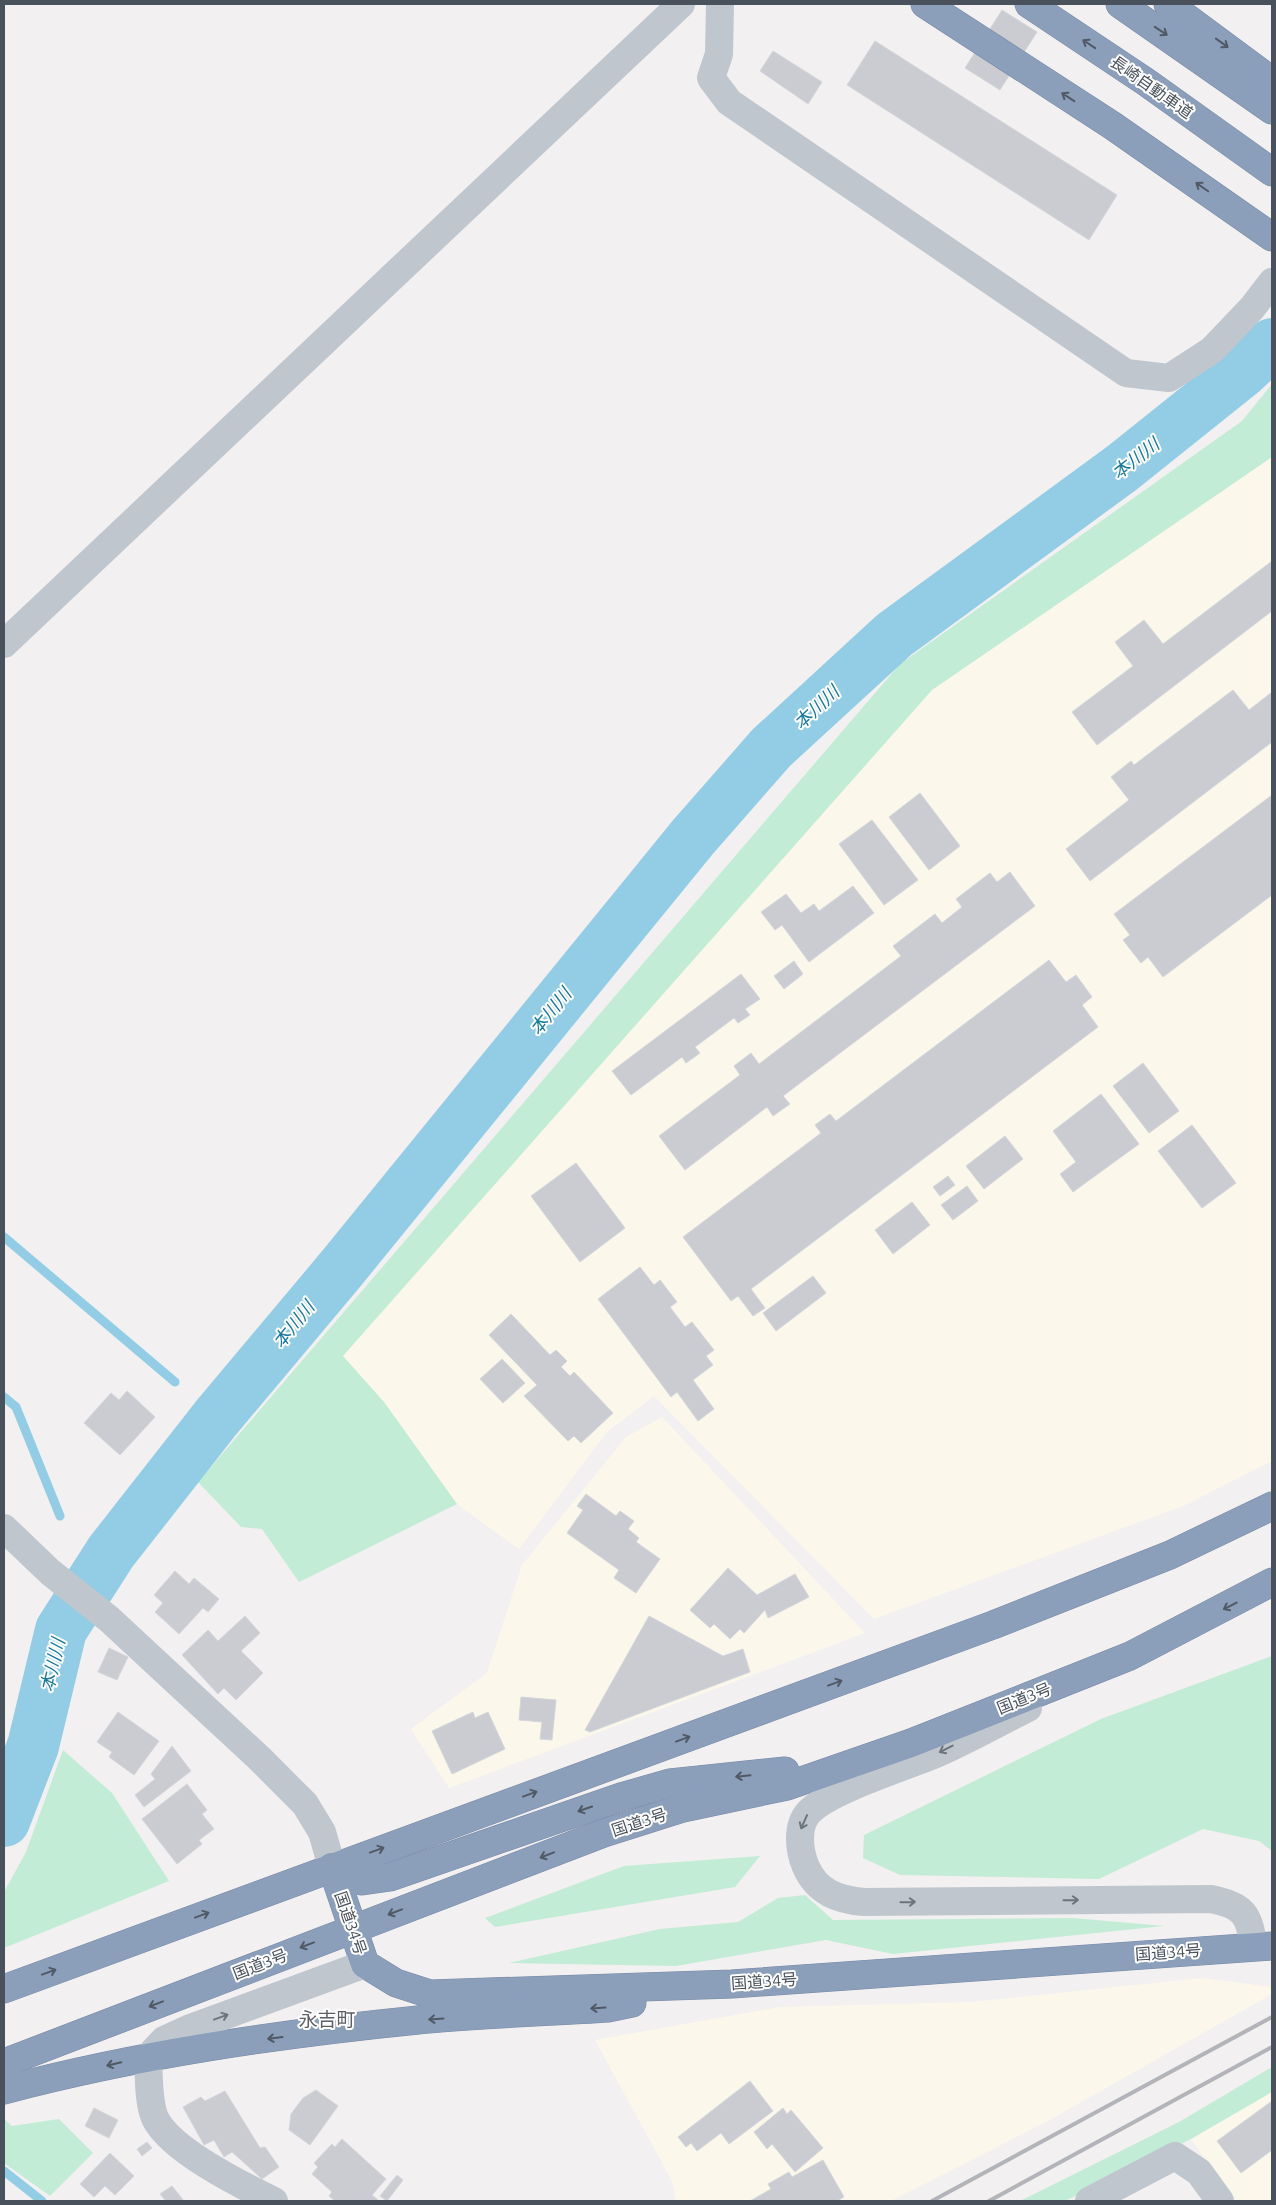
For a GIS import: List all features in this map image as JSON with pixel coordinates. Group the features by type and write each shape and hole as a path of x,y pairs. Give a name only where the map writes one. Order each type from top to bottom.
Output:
{"highway":[{"path":"925,4 1113,126 1272,237"},
{"name":"長崎自動車道","path":"1029,4 1146,82 1272,172"},
{"path":"1120,4 1272,110"},
{"path":"1168,4 1272,81"},
{"path":"4,1988 1028,1612 1170,1555 1272,1506"},
{"name":"国道3号","path":"4,2063 604,1833 683,1808 787,1786 910,1743 1130,1656 1272,1582"},
{"path":"332,1866 362,1881 390,1877 621,1796 670,1783 809,1768 910,1743"},
{"name":"国道34号","path":"332,1866 365,1964 396,1983 430,1994 732,1984 1262,1945"},
{"path":"4,2090 148,2056 197,2048 419,2020 608,2008 732,1984"}],"street":[{"path":"4,644 681,4"},
{"path":"720,4 720,54 711,78 729,102 1126,373 1170,378 1212,350 1252,308 1272,282"},
{"path":"4,1528 50,1572 109,1619 259,1758 305,1804 322,1832 332,1866"},
{"path":"1130,1656 938,1753 822,1802 808,1813 800,1830 801,1849 806,1867 828,1894 845,1900 864,1902 1211,1899 1228,1902 1243,1912 1262,1945"},
{"path":"274,2201 233,2182 200,2161 171,2138 155,2118 149,2088 148,2056 164,2040 365,1964"},
{"path":"1089,2201 1175,2156 1199,2172 1220,2201"}],"shaded area":[{"path":"1272,457 1272,1461 1183,1506 874,1619 654,1396 606,1433 519,1549 457,1504 384,1402 342,1356 932,690"},
{"path":"662,1417 865,1633 449,1788 411,1729 487,1673 522,1565 626,1437"},
{"path":"1202,1978 1272,1987 1272,1994 1046,2122 891,2201 676,2201 672,2181 595,2040 780,2007 972,2002"},
{"path":"1272,2092 1272,2201 1235,2201 1191,2139"}],"green space":[{"path":"1272,384 1272,457 932,690 343,1356 384,1402 457,1504 299,1582 262,1529 241,1527 198,1482 900,664 1242,421"},
{"path":"1272,1656 1272,1851 1259,1841 1203,1829 1099,1879 900,1875 863,1858 864,1835 1101,1719"},
{"path":"63,1750 112,1793 169,1881 4,1948 4,1892 26,1852"},
{"path":"760,1856 735,1887 495,1927 485,1918 624,1866"},
{"path":"805,1895 833,1920 1073,1918 1164,1926 893,1954 826,1940 676,1966 509,1963 660,1929 738,1922 778,1898"},
{"path":"1272,2067 1272,2092 1191,2139 1065,2201 1020,2201 1179,2122"},
{"path":"4,2119 12,2126 59,2119 93,2153 50,2196 4,2163"}],"building":[{"path":"1002,10 1037,32 1000,90 965,68"},
{"path":"875,41 1117,195 1089,240 847,85"},
{"path":"773,51 822,82 808,104 760,71"},
{"path":"1272,561 1272,611 1097,745 1072,712 1133,666 1115,642 1144,620 1163,644"},
{"path":"1233,690 1249,710 1272,692 1272,742 1090,881 1066,849 1129,800 1111,777 1131,761 1134,765"},
{"path":"920,793 960,846 929,870 889,817"},
{"path":"1272,795 1272,895 1163,977 1148,957 1141,963 1123,940 1130,935 1114,914"},
{"path":"872,820 918,880 884,905 839,844"},
{"path":"1010,872 1035,906 783,1096 790,1104 773,1116 767,1107 685,1170 659,1136 740,1075 734,1066 751,1053 759,1064 901,956 893,946 935,914 942,923 962,907 956,899 990,873 997,882"},
{"path":"853,886 874,913 809,962 782,925 775,930 761,912 786,894 801,913 814,904 819,911"},
{"path":"1049,960 1066,982 1076,975 1092,997 1082,1005 1098,1027 751,1289 765,1308 753,1316 738,1296 731,1301 683,1237 821,1133 815,1125 830,1114 836,1121"},
{"path":"794,961 803,974 784,989 774,976"},
{"path":"741,974 760,999 745,1009 750,1015 738,1023 734,1018 695,1047 700,1053 686,1063 682,1057 631,1095 612,1071"},
{"path":"1143,1063 1179,1111 1149,1133 1113,1086"},
{"path":"1101,1094 1139,1144 1073,1192 1060,1174 1076,1162 1053,1131"},
{"path":"1192,1125 1236,1183 1202,1208 1158,1151"},
{"path":"1005,1136 1023,1159 984,1189 966,1166"},
{"path":"576,1163 625,1228 580,1262 531,1196"},
{"path":"948,1176 955,1185 940,1196 933,1187"},
{"path":"967,1186 978,1201 953,1220 941,1205"},
{"path":"912,1202 930,1225 893,1254 875,1230"},
{"path":"640,1267 654,1285 660,1280 677,1302 670,1307 685,1327 692,1322 714,1350 706,1356 713,1365 693,1380 714,1409 698,1421 677,1392 671,1397 598,1299"},
{"path":"813,1276 826,1293 776,1331 763,1313"},
{"path":"511,1314 550,1355 556,1350 567,1361 561,1367 570,1376 574,1372 613,1413 581,1443 574,1436 568,1441 524,1396 537,1385 489,1335"},
{"path":"502,1359 525,1383 503,1403 480,1379"},
{"path":"127,1391 155,1417 120,1455 84,1423 111,1393 119,1400"},
{"path":"586,1494 616,1516 620,1511 634,1521 628,1529 639,1538 636,1542 660,1559 636,1593 614,1578 619,1570 567,1533 583,1510 577,1506"},
{"path":"728,1568 757,1595 795,1574 809,1597 768,1618 765,1610 744,1633 740,1629 730,1639 714,1624 710,1628 690,1610"},
{"path":"175,1571 189,1584 194,1578 219,1599 208,1612 203,1608 179,1634 155,1612 163,1603 154,1595"},
{"path":"245,1616 260,1633 241,1651 263,1673 236,1700 224,1688 218,1694 182,1655 208,1630 218,1641"},
{"path":"649,1616 723,1656 743,1649 750,1672 590,1732 585,1730"},
{"path":"109,1648 128,1657 117,1680 98,1672"},
{"path":"521,1697 556,1700 552,1740 540,1739 542,1722 519,1720"},
{"path":"118,1712 159,1741 134,1775 109,1757 112,1752 97,1742"},
{"path":"473,1712 475,1718 488,1712 505,1749 452,1774 432,1731"},
{"path":"172,1746 191,1771 144,1807 135,1795 155,1779 151,1774"},
{"path":"187,1784 207,1810 202,1814 214,1829 199,1840 202,1844 177,1864 142,1819"},
{"path":"750,2081 773,2111 729,2144 721,2133 697,2151 691,2143 686,2147 678,2137"},
{"path":"316,2090 338,2106 310,2145 289,2130 291,2114 303,2098"},
{"path":"225,2091 260,2148 265,2147 279,2167 262,2179 232,2152 224,2157 214,2140 204,2145 183,2107 201,2097 205,2101"},
{"path":"1272,2101 1272,2150 1241,2173 1217,2141"},
{"path":"94,2108 118,2120 109,2138 85,2126"},
{"path":"783,2108 787,2114 791,2110 823,2148 795,2172 772,2144 767,2149 754,2132"},
{"path":"342,2139 386,2179 372,2195 379,2201 335,2201 329,2196 332,2192 312,2174 318,2167 314,2163 332,2144 335,2147"},
{"path":"147,2142 152,2148 142,2156 137,2149"},
{"path":"110,2153 134,2176 115,2195 105,2186 94,2197 80,2184"},
{"path":"823,2160 844,2197 837,2201 750,2201 771,2189 768,2184 789,2172 792,2177"},
{"path":"397,2175 403,2180 387,2201 380,2196"},
{"path":"172,2186 184,2201 166,2201 160,2194"}],"waterway":[{"name":"本川川","path":"4,1821 33,1746 61,1630 111,1552 216,1418 341,1269 693,837 771,748 894,635 1122,468 1242,372 1272,344"},
{"path":"4,1237 175,1382"},
{"path":"4,1397 16,1407 60,1516"},
{"path":"4,2171 42,2201"}],"railway":[{"path":"932,2201 1272,2017"},
{"path":"989,2201 1272,2047"}],"district":[{"name":"永吉町","path":"327,2019"}]}
